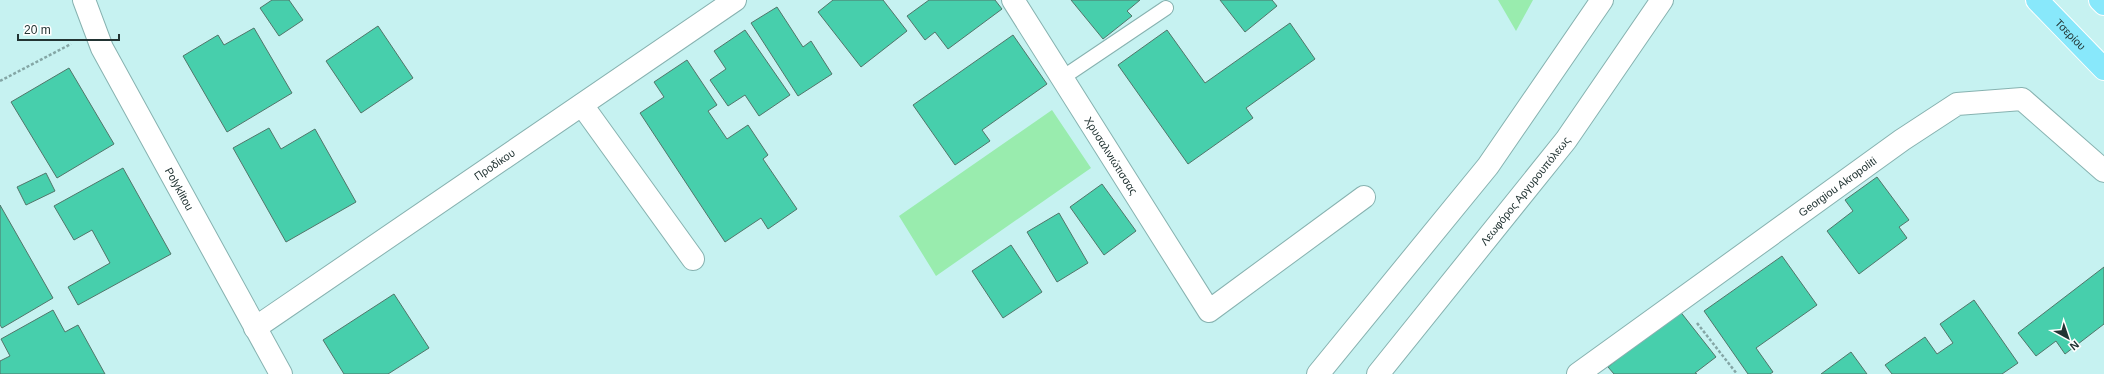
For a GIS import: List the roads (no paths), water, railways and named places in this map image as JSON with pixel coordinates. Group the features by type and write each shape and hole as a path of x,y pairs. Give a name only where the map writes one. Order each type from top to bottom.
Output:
{"main road":[{"name":"Τσερίου","path":"2037,0 2104,69"},
{"path":"2100,0 2104,4"}],"street":[{"name":"Polyklitou","path":"84,0 106,55 281,374"},
{"name":"Προδίκου","path":"255,328 734,0"},
{"name":"Χρυσαλινιώτισσας","path":"1013,0 1209,311 1364,197"},
{"path":"1318,374 1488,166 1602,0"},
{"name":"Λεωφόρος Αργυρουπόλεως","path":"1378,374 1566,140 1662,0"},
{"name":"Georgiou Akropoliti","path":"1578,374 1902,140 1957,104 2022,99 2104,171"},
{"path":"582,104 693,259"}],"lane":[{"path":"1062,78 1166,8"}]}
